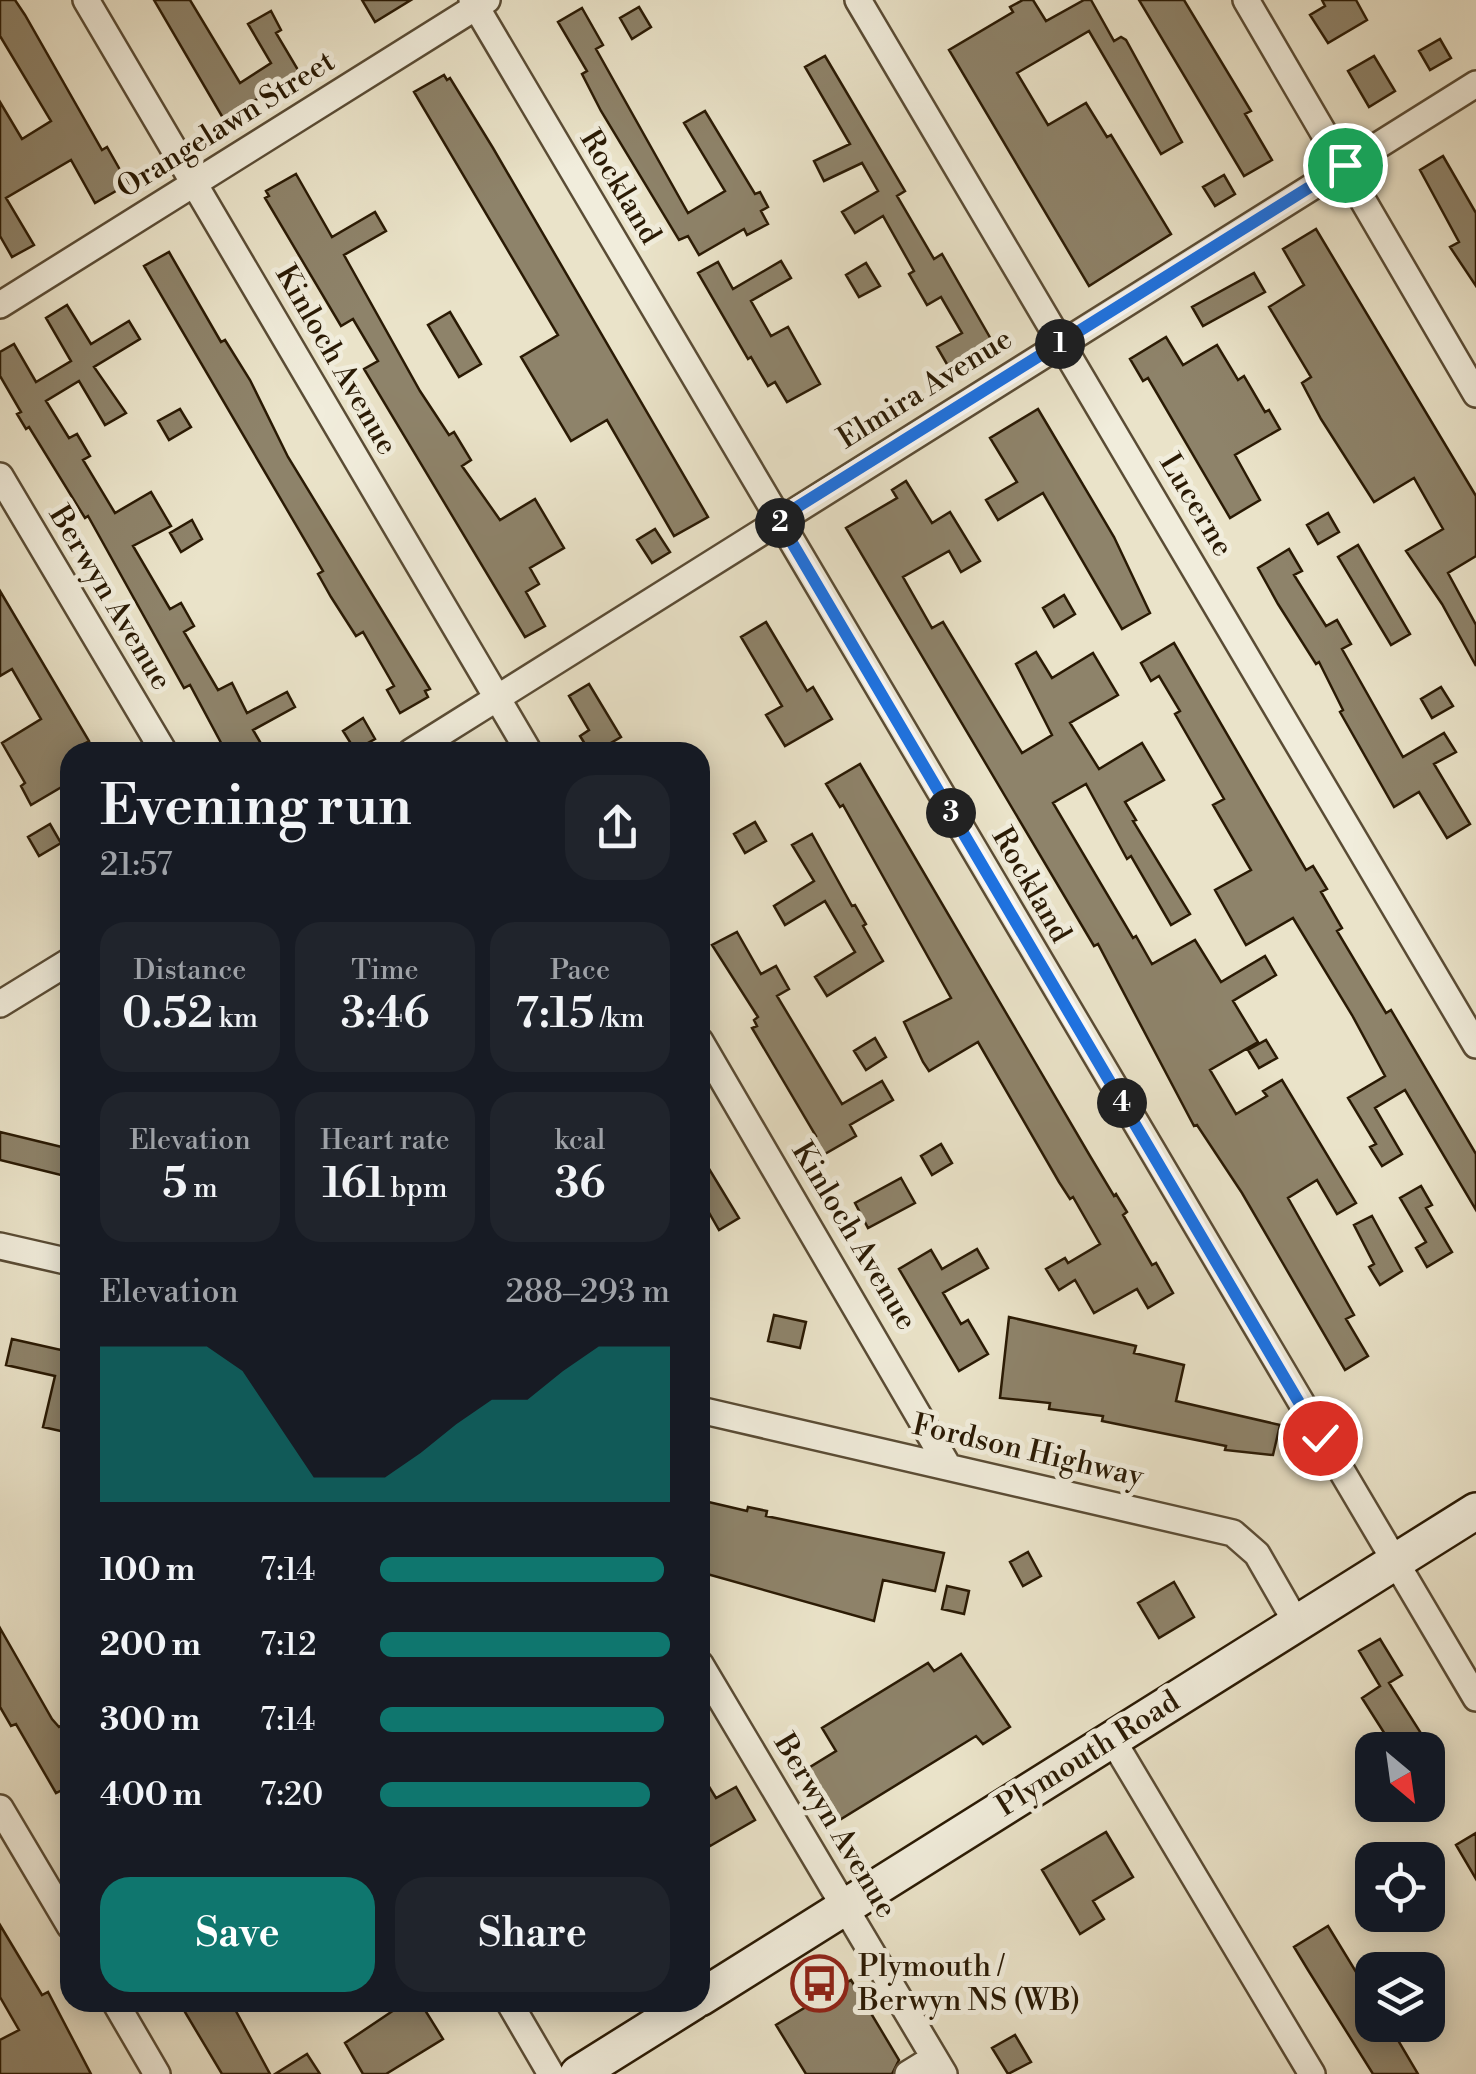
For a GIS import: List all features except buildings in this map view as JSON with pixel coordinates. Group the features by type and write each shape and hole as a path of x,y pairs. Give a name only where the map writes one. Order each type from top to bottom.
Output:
{"main road":[{"name":"Plymouth Road","path":"710,1992 1476,1511"},
{"path":"578,2074 676,2012"}],"street":[{"name":"Kinloch Avenue","path":"86,0 523,742"},
{"name":"Lucerne","path":"858,0 1476,1045"},
{"path":"1246,0 1476,394"},
{"name":"Orangelawn Street","path":"0,305 478,2"},
{"name":"Rockland","path":"478,2 778,519 1476,1698"},
{"name":"Elmira Avenue","path":"428,742 1476,84"},
{"name":"Berwyn Avenue","path":"0,476 158,742"},
{"path":"0,1004 60,967"},
{"name":"Kinloch Avenue","path":"710,1058 948,1466"},
{"path":"0,1246 60,1260"},
{"name":"Fordson Highway","path":"710,1412 1233,1533 1257,1554 1296,1622"},
{"name":"Berwyn Avenue","path":"710,1681 939,2066"},
{"path":"1112,1739 1312,2074"},
{"path":"0,1808 60,1909"},
{"path":"121,2012 157,2074"},
{"path":"514,2012 551,2074"},
{"path":"908,2074 939,2066"}],"place":[{"name":"Plymouth / Berwyn NS (WB)","path":"819,1984"}],"route":[{"path":"1320,1438 778,519 1345,165"}]}
